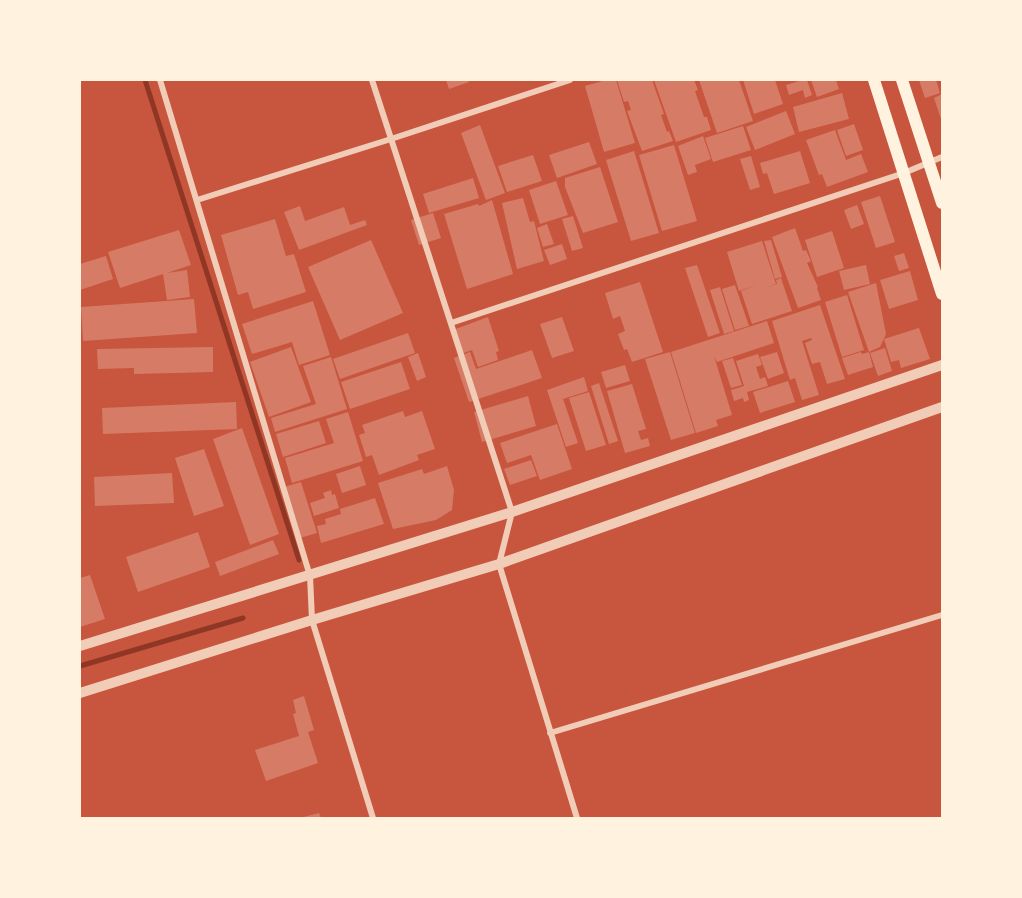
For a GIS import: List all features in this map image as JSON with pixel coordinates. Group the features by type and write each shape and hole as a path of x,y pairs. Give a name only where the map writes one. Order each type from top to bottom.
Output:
{"main road":[{"path":"874,80 942,294"},
{"path":"902,80 942,203"}],"street":[{"path":"160,80 310,576 312,620 373,819"},
{"path":"372,80 512,512 500,564 577,819"},
{"path":"197,200 570,80"},
{"path":"451,323 904,173 942,157"},
{"path":"80,646 512,512 942,365"},
{"path":"80,693 500,564 942,407"},
{"path":"550,733 942,615"}],"building":[{"path":"446,80 468,80 469,82 449,89"},
{"path":"606,80 616,80 635,143 604,152 585,86"},
{"path":"617,80 652,80 664,114 661,115 673,141 642,151 627,111 631,110 628,101 624,102"},
{"path":"654,80 694,80 698,90 695,91 711,130 676,142"},
{"path":"699,80 739,80 753,121 717,133"},
{"path":"743,80 775,80 783,104 754,114"},
{"path":"807,80 812,95 805,98 803,90 789,95 786,85"},
{"path":"811,80 836,80 839,89 817,97"},
{"path":"919,80 936,80 940,93 925,98"},
{"path":"842,93 849,119 799,132 793,107"},
{"path":"942,94 942,122 934,98"},
{"path":"786,111 795,134 755,150 746,127"},
{"path":"854,124 863,150 846,156 837,130"},
{"path":"480,125 505,193 486,200 461,133"},
{"path":"743,126 751,150 713,162 705,138"},
{"path":"835,130 846,160 861,154 868,172 827,187 822,174 819,175 806,140"},
{"path":"703,136 711,159 695,165 697,172 688,175 678,146"},
{"path":"589,142 597,164 557,178 549,155"},
{"path":"674,145 697,221 662,231 639,155"},
{"path":"634,151 659,233 631,241 606,160"},
{"path":"800,151 810,183 774,194 767,173 763,174 760,163"},
{"path":"533,155 542,181 507,192 498,166"},
{"path":"751,156 760,187 750,190 740,159"},
{"path":"600,167 618,222 583,233 565,187 565,178"},
{"path":"473,178 479,198 429,213 423,194"},
{"path":"556,181 568,215 540,224 529,190"},
{"path":"880,196 895,242 876,248 861,202"},
{"path":"523,198 530,222 534,221 544,261 517,269 502,203"},
{"path":"492,200 513,274 467,289 444,214 478,204 479,206"},
{"path":"857,205 864,224 851,229 844,210"},
{"path":"300,206 305,221 344,207 350,225 365,220 367,225 299,250 284,212"},
{"path":"433,213 441,238 419,245 411,220"},
{"path":"573,216 583,248 572,251 562,219"},
{"path":"275,219 286,256 294,254 306,292 253,309 248,292 238,295 221,235"},
{"path":"547,224 554,244 543,247 537,228"},
{"path":"795,228 803,251 806,250 811,261 807,263 821,300 798,308 772,237"},
{"path":"179,230 191,265 167,273 187,270 190,297 167,300 163,274 120,288 108,252"},
{"path":"832,231 844,268 817,277 805,240"},
{"path":"371,240 403,313 340,340 308,267"},
{"path":"771,240 782,277 775,279 764,241"},
{"path":"762,241 776,284 759,290 777,284 776,280 781,278 792,311 752,324 741,291 757,285 739,291 727,252"},
{"path":"562,244 567,259 550,265 544,250"},
{"path":"904,253 909,268 899,271 894,256"},
{"path":"106,256 113,279 80,290 80,264"},
{"path":"697,265 720,333 708,337 685,268"},
{"path":"866,265 870,284 844,290 839,271"},
{"path":"910,271 918,300 889,309 880,280"},
{"path":"640,282 663,352 632,362 618,334 625,331 620,316 613,319 605,293"},
{"path":"876,283 886,334 880,347 869,352 848,292"},
{"path":"735,285 749,326 735,330 722,289"},
{"path":"720,287 734,331 724,334 710,290"},
{"path":"847,295 864,350 842,357 825,302"},
{"path":"194,299 197,333 83,341 81,307"},
{"path":"313,301 330,355 299,365 292,342 252,354 242,324"},
{"path":"820,305 845,379 827,384 820,362 812,364 805,343 812,340 811,338 802,341 819,395 802,400 795,378 790,380 772,321"},
{"path":"488,317 499,351 496,352 498,360 478,367 472,350 461,354 453,330"},
{"path":"562,317 574,351 552,358 540,324"},
{"path":"767,321 774,343 717,362 714,356 732,415 716,420 718,426 696,433 671,352"},
{"path":"919,328 930,359 901,368 899,360 891,362 884,339"},
{"path":"408,333 415,353 340,379 333,359"},
{"path":"213,347 213,372 134,374 134,368 98,369 97,349"},
{"path":"291,347 311,402 269,417 250,362"},
{"path":"885,348 892,371 878,376 870,353"},
{"path":"532,350 542,378 469,402 454,358 470,352 476,369"},
{"path":"670,352 695,433 671,440 645,359"},
{"path":"777,352 784,373 768,379 760,357"},
{"path":"861,352 862,354 869,352 873,367 848,375 842,358"},
{"path":"418,353 426,377 417,381 408,357"},
{"path":"758,354 762,365 756,367 760,379 765,377 768,386 747,392 749,400 744,402 743,398 734,401 731,390 744,386 736,361"},
{"path":"331,357 347,409 275,432 271,418 316,404 303,366"},
{"path":"733,358 742,385 731,388 722,361"},
{"path":"401,362 410,389 350,409 341,382"},
{"path":"625,365 630,381 606,388 601,372"},
{"path":"584,377 588,391 563,399 578,443 566,447 547,390"},
{"path":"788,381 795,402 760,413 753,392"},
{"path":"599,383 618,441 609,444 591,386"},
{"path":"632,384 646,429 638,431 641,440 648,438 650,446 625,453 607,391"},
{"path":"589,392 606,445 586,451 569,398"},
{"path":"528,396 536,426 482,442 474,412"},
{"path":"236,402 237,429 103,434 102,408"},
{"path":"403,411 405,417 422,411 435,449 417,455 419,460 379,475 372,455 366,457 359,435 365,433 362,425"},
{"path":"348,412 363,461 292,483 285,458 334,443 326,419"},
{"path":"319,421 326,443 283,457 276,434"},
{"path":"557,424 572,469 540,480 531,455 507,463 500,443"},
{"path":"242,428 279,534 250,545 213,439"},
{"path":"204,449 224,506 194,516 175,458"},
{"path":"531,460 537,476 510,485 504,469"},
{"path":"360,466 366,485 342,493 336,474"},
{"path":"447,466 454,490 452,510 436,520 393,529 378,483 422,469 424,474"},
{"path":"172,473 174,503 95,506 94,477"},
{"path":"301,482 317,533 300,538 284,487"},
{"path":"331,490 332,495 335,494 339,508 314,516 310,503 325,498 323,493"},
{"path":"375,498 384,524 321,543 317,526 326,524 325,519 341,514 340,509"},
{"path":"198,532 210,567 138,592 126,557"},
{"path":"273,540 279,554 220,576 215,562"},
{"path":"90,575 105,619 80,627 80,578"},
{"path":"304,696 314,730 308,732 318,763 266,781 255,750 299,736 293,714 296,713 293,700"},
{"path":"319,813 321,818 300,818"}],"waterway":[{"path":"145,80 299,560"},
{"path":"80,666 243,618"}]}
